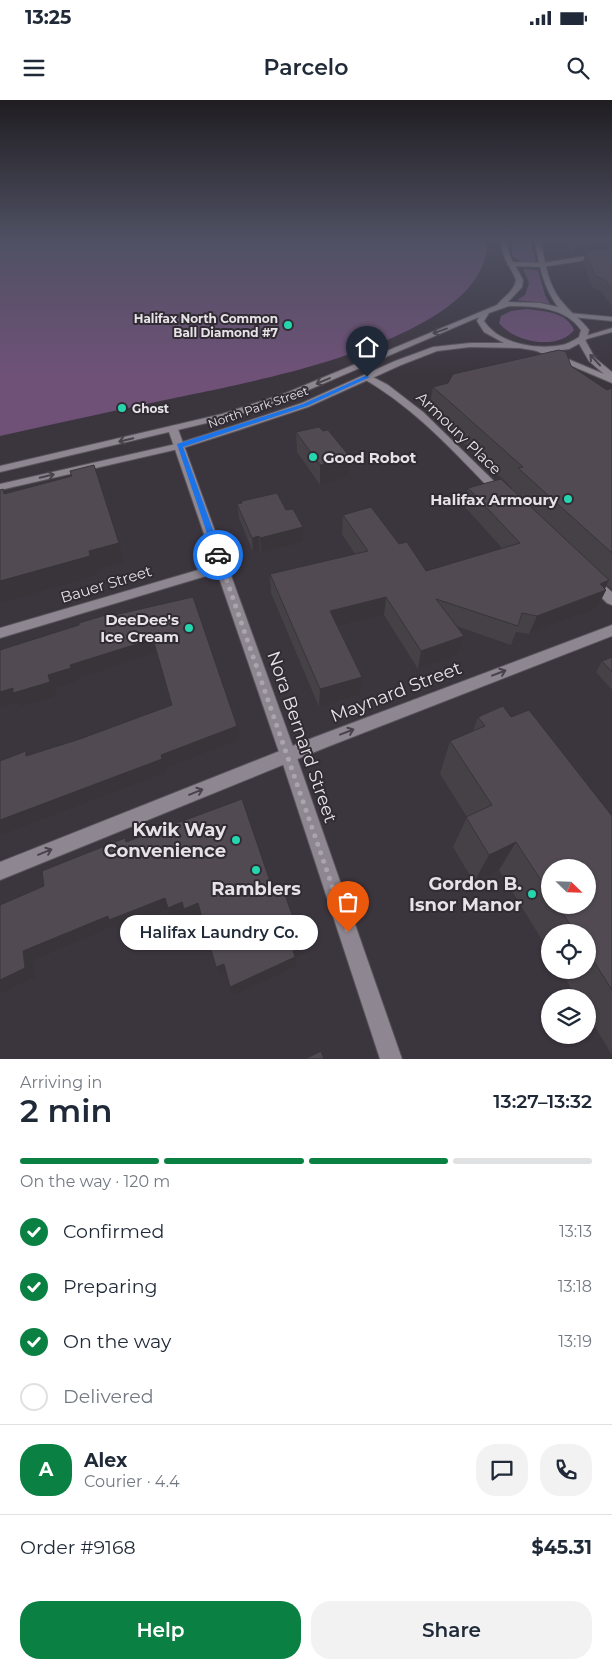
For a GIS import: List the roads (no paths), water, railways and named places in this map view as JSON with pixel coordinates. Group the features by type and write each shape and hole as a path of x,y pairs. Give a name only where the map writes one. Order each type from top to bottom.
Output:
{"main road":[{"path":"498,306 518,291 520,286"},
{"path":"548,286 551,294 570,315 581,323 585,330 582,339 592,359 612,376"},
{"path":"498,306 533,304 570,315 612,319"},
{"name":"North Park Street","path":"0,469 225,416 289,395 498,306"},
{"path":"485,312 480,322 488,333 507,343 536,349 612,380"},
{"path":"536,349 562,347 612,330"},
{"name":"North Park Street","path":"0,487 179,446 305,405 436,349 470,345 520,346"},
{"name":"Armoury Place","path":"367,377 380,383 408,403 506,498"},
{"name":"Nora Bernard Street","path":"173,429 288,755 391,1059"},
{"name":"Bauer Street","path":"0,633 222,567"},
{"path":"584,573 612,600"},
{"name":"Maynard Street","path":"0,871 288,755 612,630"}],"place":[{"name":"Halifax North Common Ball Diamond #7","path":"288,325"},
{"name":"Ghost","path":"122,408"},
{"name":"Good Robot","path":"313,457"},
{"name":"Halifax Armoury","path":"568,499"},
{"name":"DeeDee's Ice Cream","path":"189,628"},
{"name":"Kwik Way Convenience","path":"236,840"},
{"name":"Ramblers","path":"256,870"},
{"name":"Gordon B. Isnor Manor","path":"532,894"},
{"name":"Halifax Laundry Co.","path":"348,932"}]}
